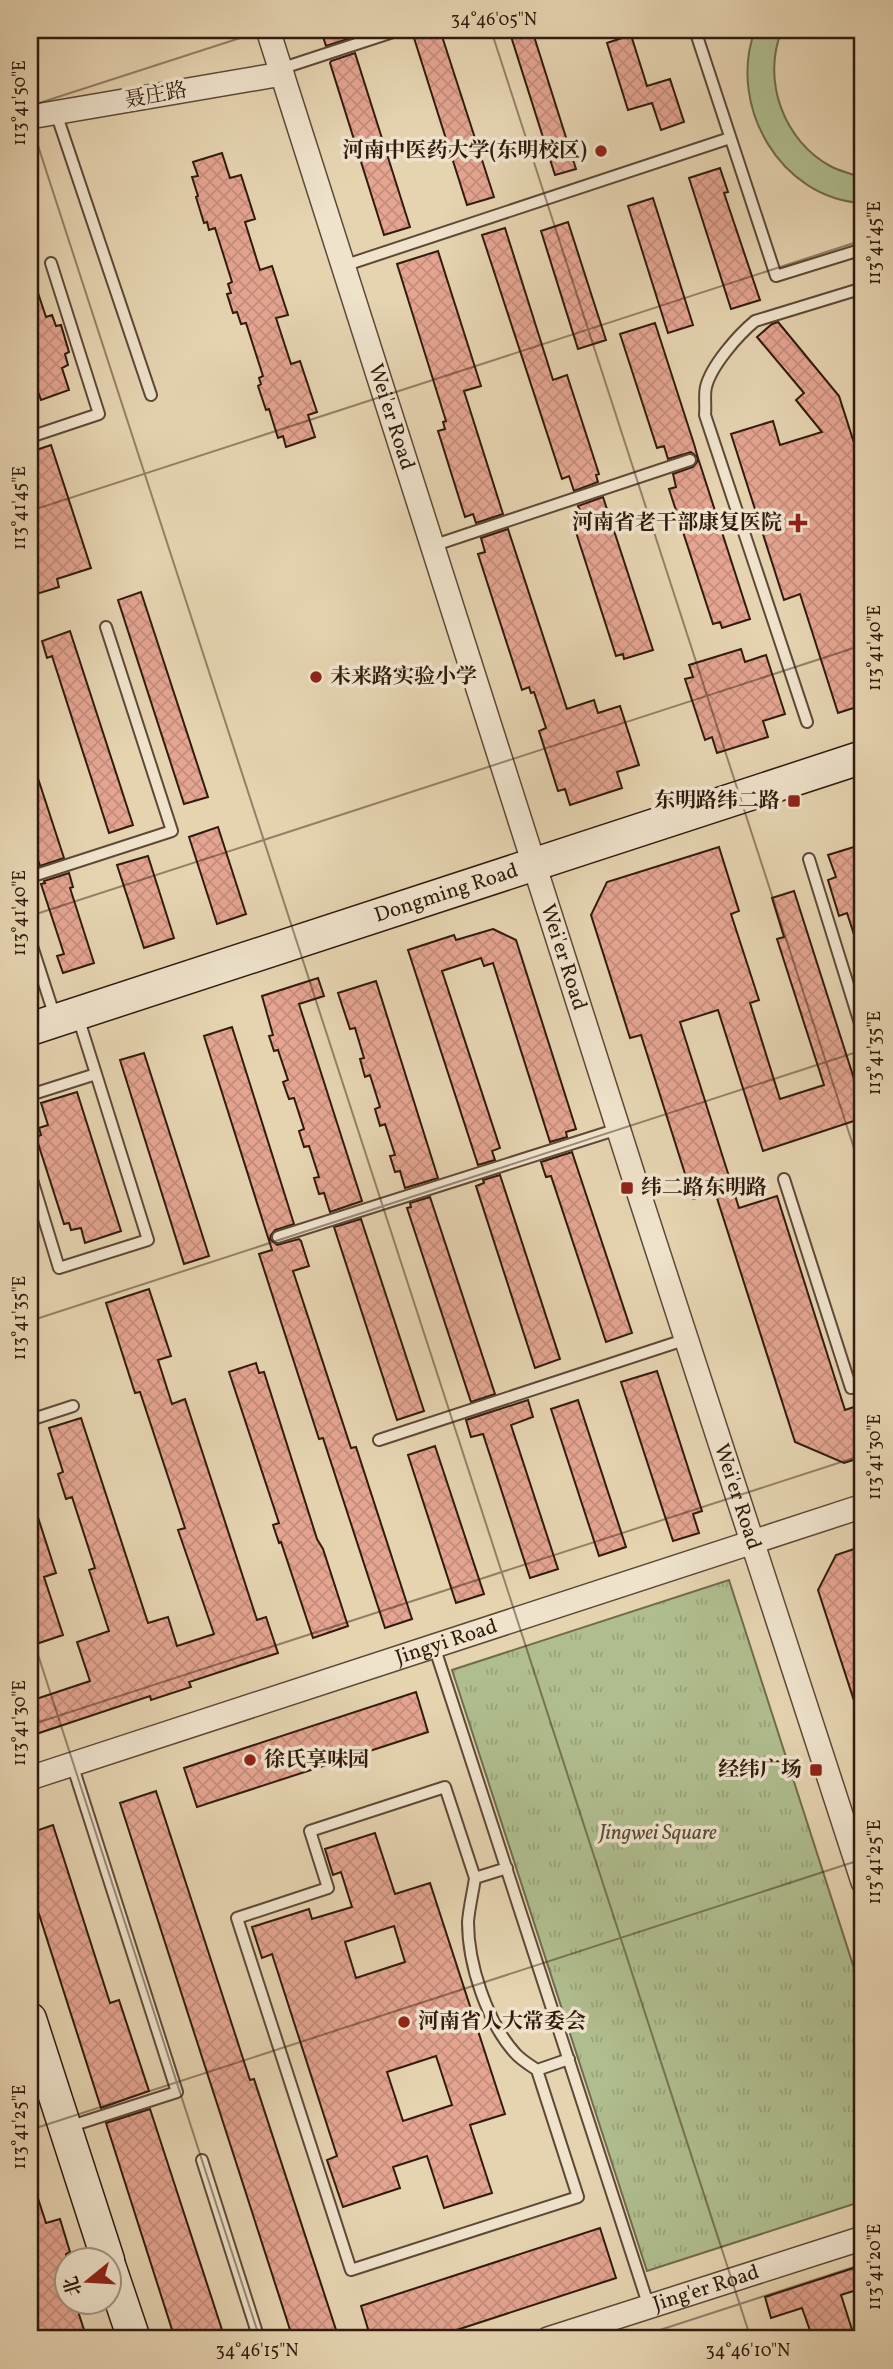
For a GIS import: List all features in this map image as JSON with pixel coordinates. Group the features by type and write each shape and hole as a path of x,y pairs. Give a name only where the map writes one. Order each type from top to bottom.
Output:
{"street":[{"name":"Wei'er Road","path":"268,30 618,1129 863,1882"},
{"name":"聂庄路","path":"30,117 281,72"},
{"name":"Dongming Road","path":"54,1021 863,757"},
{"name":"Jingyi Road","path":"30,1778 863,1506"},
{"path":"30,2019 103,2246"},
{"name":"Jing'er Road","path":"548,2339 863,2238"},
{"path":"122,2303 134,2339"}],"lane":[{"path":"281,72 396,30"},
{"path":"695,30 776,276 863,249"},
{"path":"56,113 150,395"},
{"path":"343,266 730,138"},
{"path":"30,437 100,414 51,263"},
{"path":"807,722 705,415 706,387 740,333 755,321 863,288"},
{"path":"432,546 690,460"},
{"path":"30,877 172,831 106,627"},
{"path":"809,859 863,1029"},
{"path":"30,940 54,1021 96,1074 148,1240 60,1268 30,1175"},
{"path":"30,1095 96,1074"},
{"path":"278,1237 618,1129"},
{"path":"783,1179 851,1388 863,1384"},
{"path":"379,1440 687,1339"},
{"path":"30,1420 73,1406"},
{"path":"434,1646 649,2307"},
{"path":"65,2127 177,2092 72,1764"},
{"path":"445,1787 475,1878 468,1921 482,1994 498,2030 517,2055 537,2070 578,2197 351,2270 237,1918 328,1888 310,1831 445,1787"},
{"path":"475,1878 506,1868"},
{"path":"537,2070 569,2059"},
{"path":"202,2160 259,2339"}],"green space":[{"path":"755,30 782,30 774,69 781,108 801,142 815,156 832,167 863,178 863,203 833,197 807,185 785,166 767,143 755,117 748,88 748,59"},
{"name":"Jingwei Square","path":"729,1580 863,1996 863,2201 647,2271 452,1670"}],"building":[{"path":"321,30 348,30 351,38 326,46"},
{"path":"440,30 494,197 467,205 414,38"},
{"path":"509,30 532,30 576,169 555,175"},
{"path":"631,35 647,86 670,79 684,122 661,130 652,103 628,110 607,43"},
{"path":"355,53 410,227 384,235 330,63"},
{"path":"222,153 230,178 241,175 255,219 245,222 260,270 272,266 288,315 276,318 291,364 300,361 317,412 308,415 315,437 286,447 283,436 278,438 258,386 261,384 259,378 263,376 246,323 241,324 237,312 233,313 227,294 231,293 228,284 232,282 215,228 209,230 207,222 204,223 196,197 198,196 192,177 198,176 193,162"},
{"path":"720,168 728,192 724,193 760,300 731,309 689,178"},
{"path":"653,198 693,325 668,333 628,206"},
{"path":"568,222 606,340 578,349 541,231"},
{"path":"505,228 553,380 567,375 599,474 596,475 598,482 574,491 569,476 562,479 482,235"},
{"path":"438,251 481,386 464,391 503,514 476,523 473,514 465,517 438,431 445,429 443,422 446,421 397,264"},
{"path":"33,278 46,317 52,315 56,326 61,325 69,352 65,354 68,365 62,368 69,390 41,400 30,381 30,279"},
{"path":"778,322 839,396 863,471 863,705 838,713 800,594 784,600 731,434 773,421 780,445 822,432 796,400 804,393 757,337"},
{"path":"655,323 698,458 691,452 668,459 664,446 657,448 620,334"},
{"path":"51,445 91,568 57,579 59,587 30,596 30,452"},
{"path":"698,458 750,619 722,628 720,622 713,624 669,489 676,487 673,474 693,467"},
{"path":"603,497 653,650 624,659 623,654 616,656 572,520 579,518 576,511 580,510 578,506"},
{"path":"508,529 567,709 594,700 598,713 620,706 639,765 617,772 622,788 570,805 565,789 558,791 539,731 546,728 534,692 531,693 529,687 522,690 478,554 485,552 481,538"},
{"path":"141,592 208,797 184,804 118,600"},
{"path":"70,631 133,825 109,833 52,656 47,658 42,641"},
{"path":"741,649 745,662 766,655 785,714 763,721 768,737 717,753 712,737 705,740 685,679 693,677 689,665"},
{"path":"33,763 64,858 40,866 30,835 30,764"},
{"path":"218,827 246,914 217,924 189,837"},
{"path":"857,846 863,865 863,952 860,953 847,913 839,916 828,880 836,877 828,855"},
{"path":"719,847 739,911 731,914 759,1000 750,1003 780,1099 824,1085 777,939 784,937 772,898 794,891 863,1107 863,1118 763,1151 718,1010 680,1022 739,1208 777,1196 845,1410 863,1404 863,1457 844,1463 795,1442 715,1192 693,1199 641,1035 630,1038 591,915 607,882"},
{"path":"148,856 174,938 144,948 117,865"},
{"path":"69,873 73,887 70,888 94,963 63,973 57,956 64,954 41,884"},
{"path":"493,929 516,940 576,1129 566,1132 567,1137 550,1142 493,963 484,966 481,958 442,971 500,1148 492,1151 495,1160 478,1165 408,950 454,935 456,940"},
{"path":"318,978 324,996 299,1004 362,1201 330,1212 324,1193 319,1194 314,1178 319,1177 309,1146 304,1147 299,1131 304,1129 294,1098 289,1099 283,1082 288,1080 278,1050 274,1051 269,1036 273,1035 262,996"},
{"path":"376,981 438,1178 405,1188 400,1171 395,1172 390,1156 395,1155 385,1124 380,1126 375,1109 380,1107 370,1075 365,1077 360,1059 364,1058 355,1028 350,1029 338,993"},
{"path":"232,1027 294,1224 275,1230 270,1239 277,1245 299,1239 301,1241 309,1266 293,1271 351,1448 356,1447 412,1619 385,1628 323,1438 319,1439 259,1254 272,1250 204,1036"},
{"path":"144,1053 209,1256 184,1264 120,1060"},
{"path":"77,1092 121,1231 85,1243 81,1228 71,1230 69,1223 64,1224 36,1137 41,1135 39,1128 48,1125 41,1103"},
{"path":"572,1152 632,1333 606,1342 551,1176 546,1177 541,1162"},
{"path":"500,1175 560,1359 535,1368 476,1186 484,1183 483,1180"},
{"path":"430,1197 495,1394 471,1402 407,1208 411,1207 410,1203"},
{"path":"361,1219 424,1411 397,1420 334,1227"},
{"path":"149,1289 171,1356 158,1360 172,1404 185,1399 257,1620 266,1617 278,1653 189,1682 191,1687 151,1700 150,1696 30,1736 30,1701 90,1681 77,1642 109,1631 89,1570 95,1568 72,1497 66,1499 58,1474 63,1472 49,1428 81,1418 148,1623 168,1617 177,1646 214,1634 178,1530 185,1528 140,1392 135,1393 106,1303"},
{"path":"256,1363 259,1373 264,1372 317,1539 323,1549 348,1626 313,1638 273,1525 279,1523 229,1372"},
{"path":"657,1371 702,1511 693,1514 699,1533 673,1541 621,1382"},
{"path":"528,1400 533,1417 511,1425 558,1569 530,1578 483,1434 471,1437 466,1420"},
{"path":"578,1400 626,1547 599,1556 551,1409"},
{"path":"435,1446 484,1594 456,1603 408,1455"},
{"path":"33,1502 56,1573 44,1577 63,1635 30,1646 30,1503"},
{"path":"863,1546 863,1719 860,1719 818,1590 836,1555"},
{"path":"416,1692 428,1732 197,1807 184,1768"},
{"path":"156,1791 250,2080 254,2079 339,2339 293,2339 120,1803"},
{"path":"53,1825 110,2003 119,2000 149,2091 101,2108 30,1886 30,1833"},
{"path":"375,1833 395,1894 430,1883 505,2114 470,2125 492,2193 444,2208 427,2156 393,2167 400,2188 343,2207 327,2160 337,2156 272,1954 262,1958 252,1927 309,1909 312,1919 352,1907 341,1872 333,1875 325,1849","holes":["394,1926 405,1962 356,1978 345,1942","436,2056 452,2105 403,2121 387,2072"]},
{"path":"150,2109 225,2339 175,2339 106,2123"},
{"path":"30,2183 33,2183 46,2223 60,2219 68,2246 52,2246 52,2316 80,2316 87,2339 30,2339"},
{"path":"600,2228 616,2278 429,2339 371,2339 361,2306"},
{"path":"863,2265 863,2288 841,2295 855,2339 813,2339 802,2308 771,2318 765,2297"}],"place":[{"name":"河南中医药大学(东明校区)","path":"601,151"},
{"name":"河南省老干部康复医院","path":"798,523"},
{"name":"未来路实验小学","path":"316,677"},
{"name":"东明路纬二路","path":"794,801"},
{"name":"纬二路东明路","path":"627,1188"},
{"name":"徐氏享味园","path":"250,1760"},
{"name":"经纬广场","path":"816,1770"},
{"name":"河南省人大常委会","path":"404,2022"}]}
